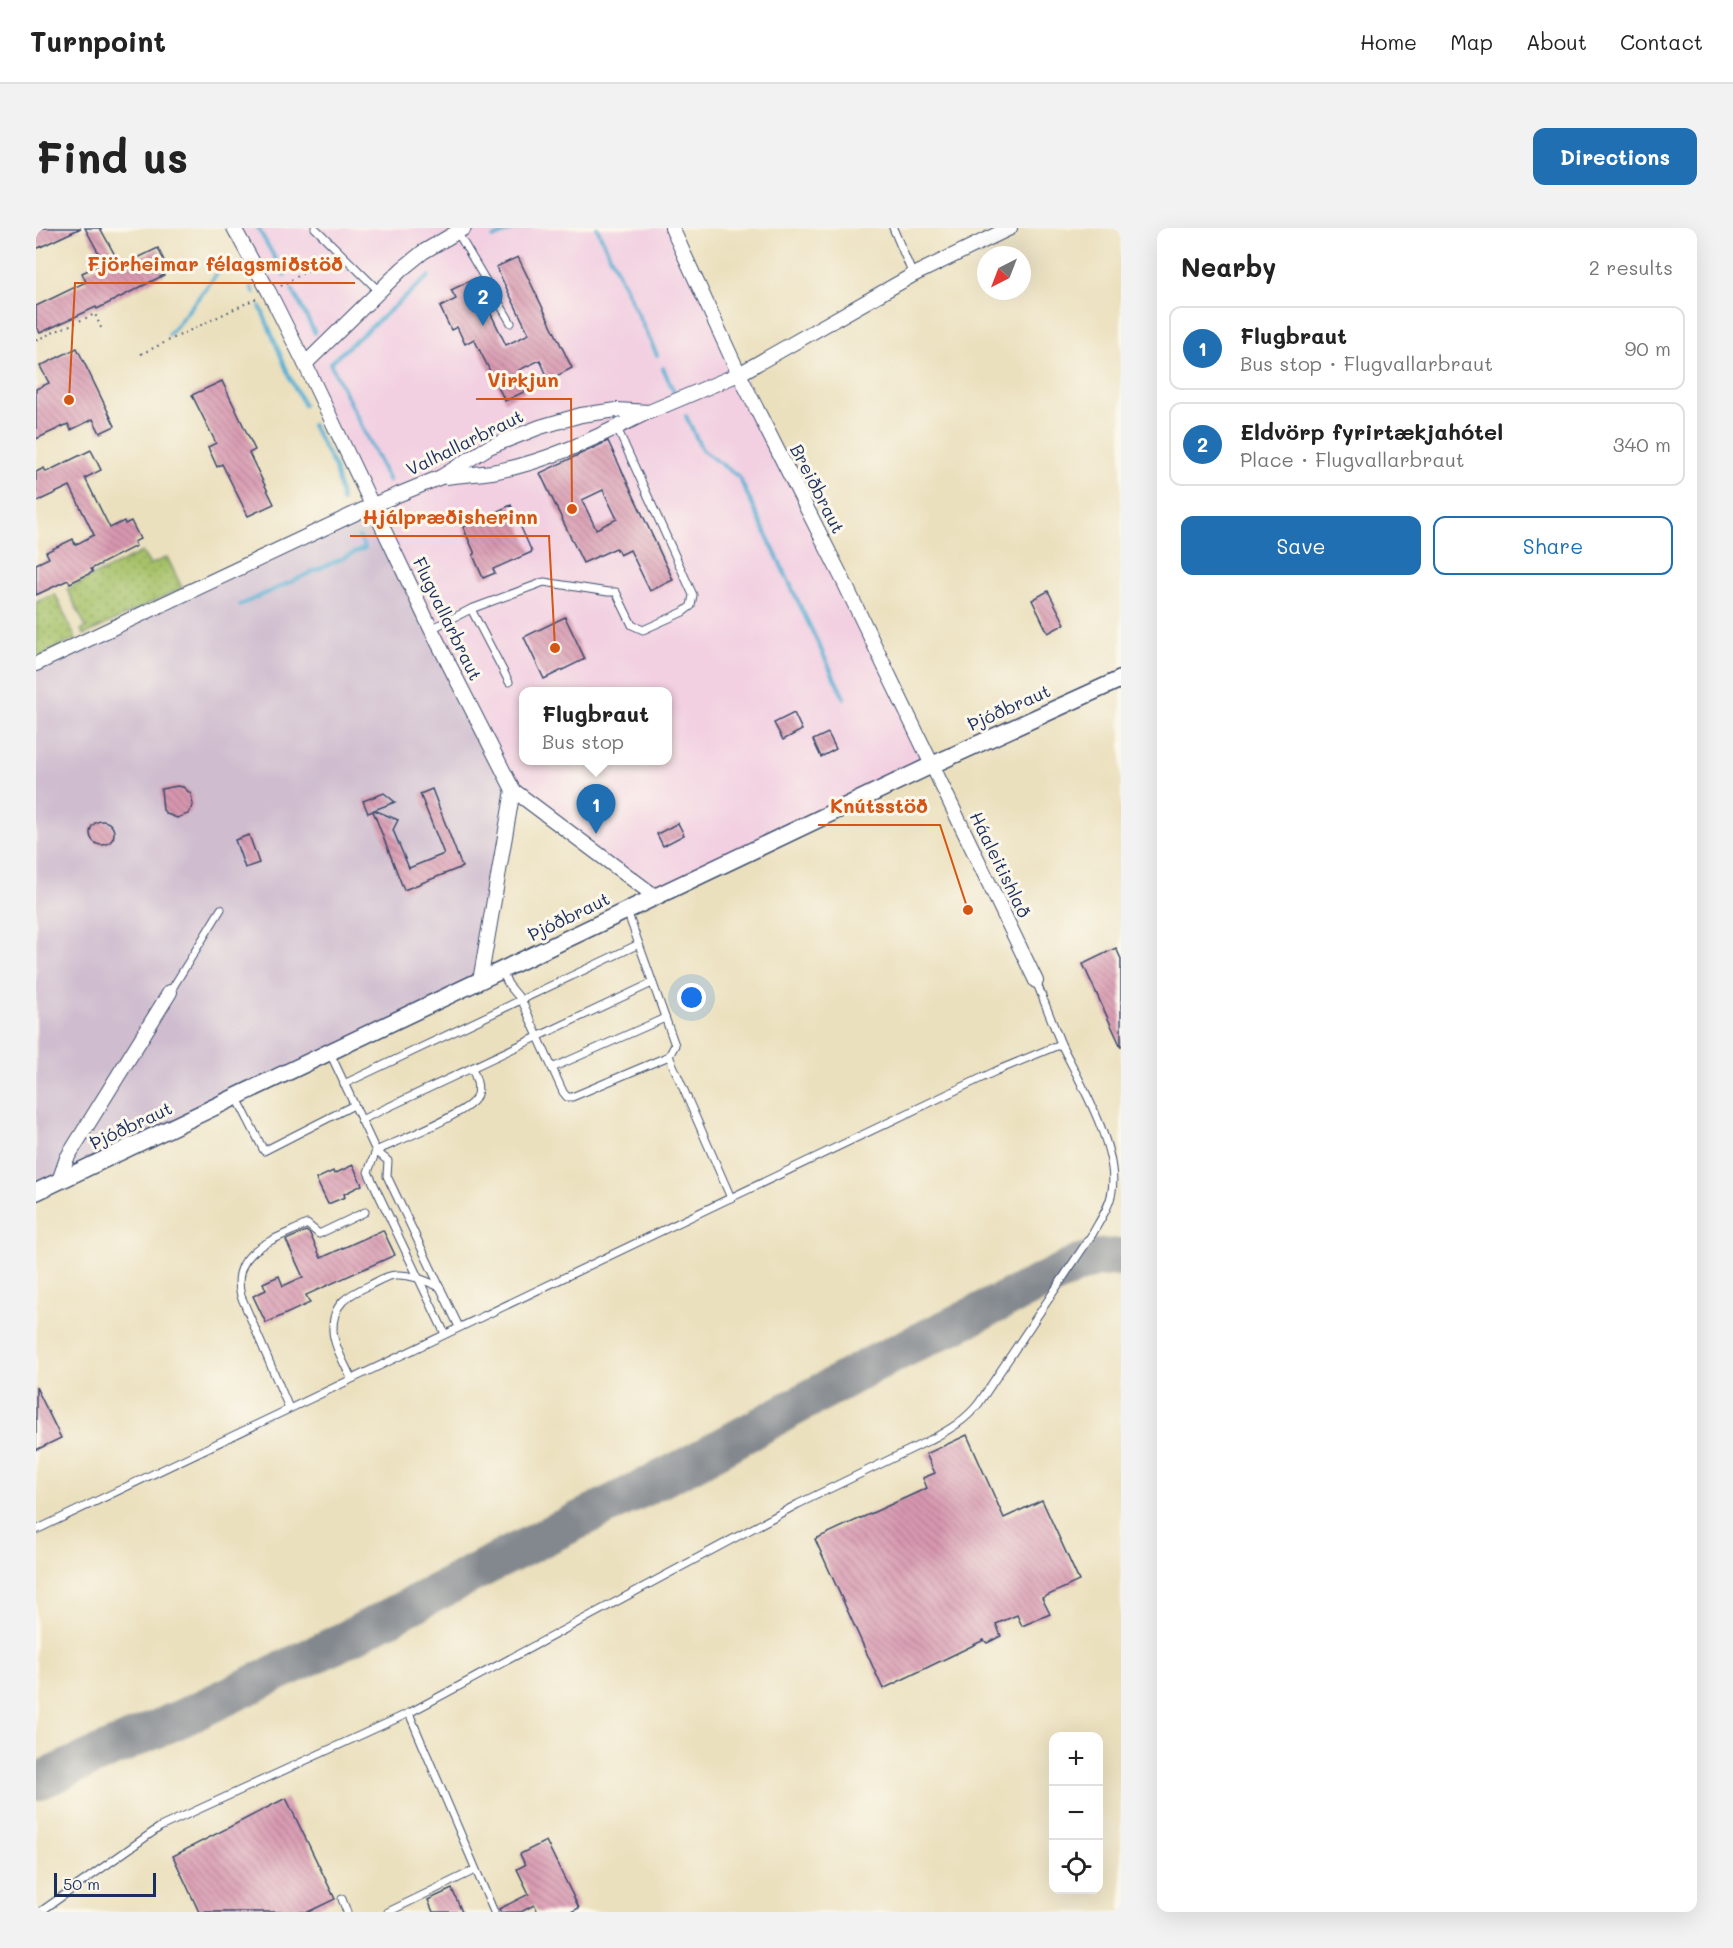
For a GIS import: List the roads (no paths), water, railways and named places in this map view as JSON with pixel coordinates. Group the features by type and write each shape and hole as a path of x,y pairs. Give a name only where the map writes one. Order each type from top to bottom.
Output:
{"street":[{"name":"Flugvallarbraut","path":"234,228 305,364 431,629 513,790 656,897"},
{"name":"Breiðbraut","path":"672,228 739,374 843,580 932,765"},
{"name":"Valhallarbraut","path":"36,664 372,504 441,477 489,447 540,427 598,411 649,412 739,374 913,274 1010,228"},
{"path":"305,364 379,291 423,252 459,229"},
{"path":"441,477 493,472 540,459 579,446 649,412"},
{"name":"Þjóðbraut","path":"36,1192 932,765 1121,679"},
{"name":"Háaleitishlað","path":"932,765 1036,981"},
{"path":"480,981 513,790"},
{"path":"59,1181 67,1158 170,992"}],"lane":[{"path":"315,228 379,291"},
{"path":"893,228 913,274"},
{"path":"459,229 511,323"},
{"path":"431,629 471,609 544,582 616,592 632,625 643,630 691,606 693,595 616,428"},
{"path":"471,609 509,682"},
{"path":"170,992 221,909"},
{"path":"502,970 508,984 521,1000 563,1092 567,1096 573,1097 669,1056 675,1045 627,911"},
{"path":"344,1084 639,944"},
{"path":"40,1912 160,1827 410,1713 798,1504 930,1440 970,1414 1093,1233 1105,1212 1112,1190 1110,1155 1101,1130 1036,981"},
{"path":"362,1120 652,983"},
{"path":"552,1068 664,1018"},
{"path":"36,1530 996,1071 1062,1044"},
{"path":"330,1053 376,1151 388,1161 387,1176 459,1327"},
{"path":"669,1056 731,1198"},
{"path":"445,1334 368,1172 376,1151 468,1108 478,1093 478,1085 472,1068"},
{"path":"237,1098 264,1151 354,1105"},
{"path":"289,1408 241,1296 238,1275 241,1266 254,1251 308,1224 319,1234 364,1212"},
{"path":"351,1378 333,1335 335,1314 340,1304 349,1295 386,1277 396,1275 418,1278 440,1287"},
{"path":"410,1713 494,1912"},
{"path":"388,1912 475,1870"},
{"path":"342,1899 347,1912"}],"waterway":[{"path":"258,228 285,276"},
{"path":"493,238 517,228"},
{"path":"597,228 657,355"},
{"path":"169,335 220,270"},
{"path":"389,481 330,363 429,276"},
{"path":"251,288 254,293"},
{"path":"292,289 315,333"},
{"path":"260,306 290,378 304,405"},
{"path":"663,368 675,394"},
{"path":"686,416 702,450 739,477 844,698"},
{"path":"312,425 335,468 342,501"},
{"path":"240,605 365,548 359,537"}],"place":[{"name":"Eldvörp fyrirtækjahótel","path":"483,326"},
{"name":"Fjörheimar félagsmiðstöð","path":"69,400"},
{"name":"Virkjun","path":"572,509"},
{"name":"Hjálpræðisherinn","path":"555,648"},
{"name":"Flugbraut","path":"596,834"},
{"name":"Knútsstöð","path":"968,910"}]}
